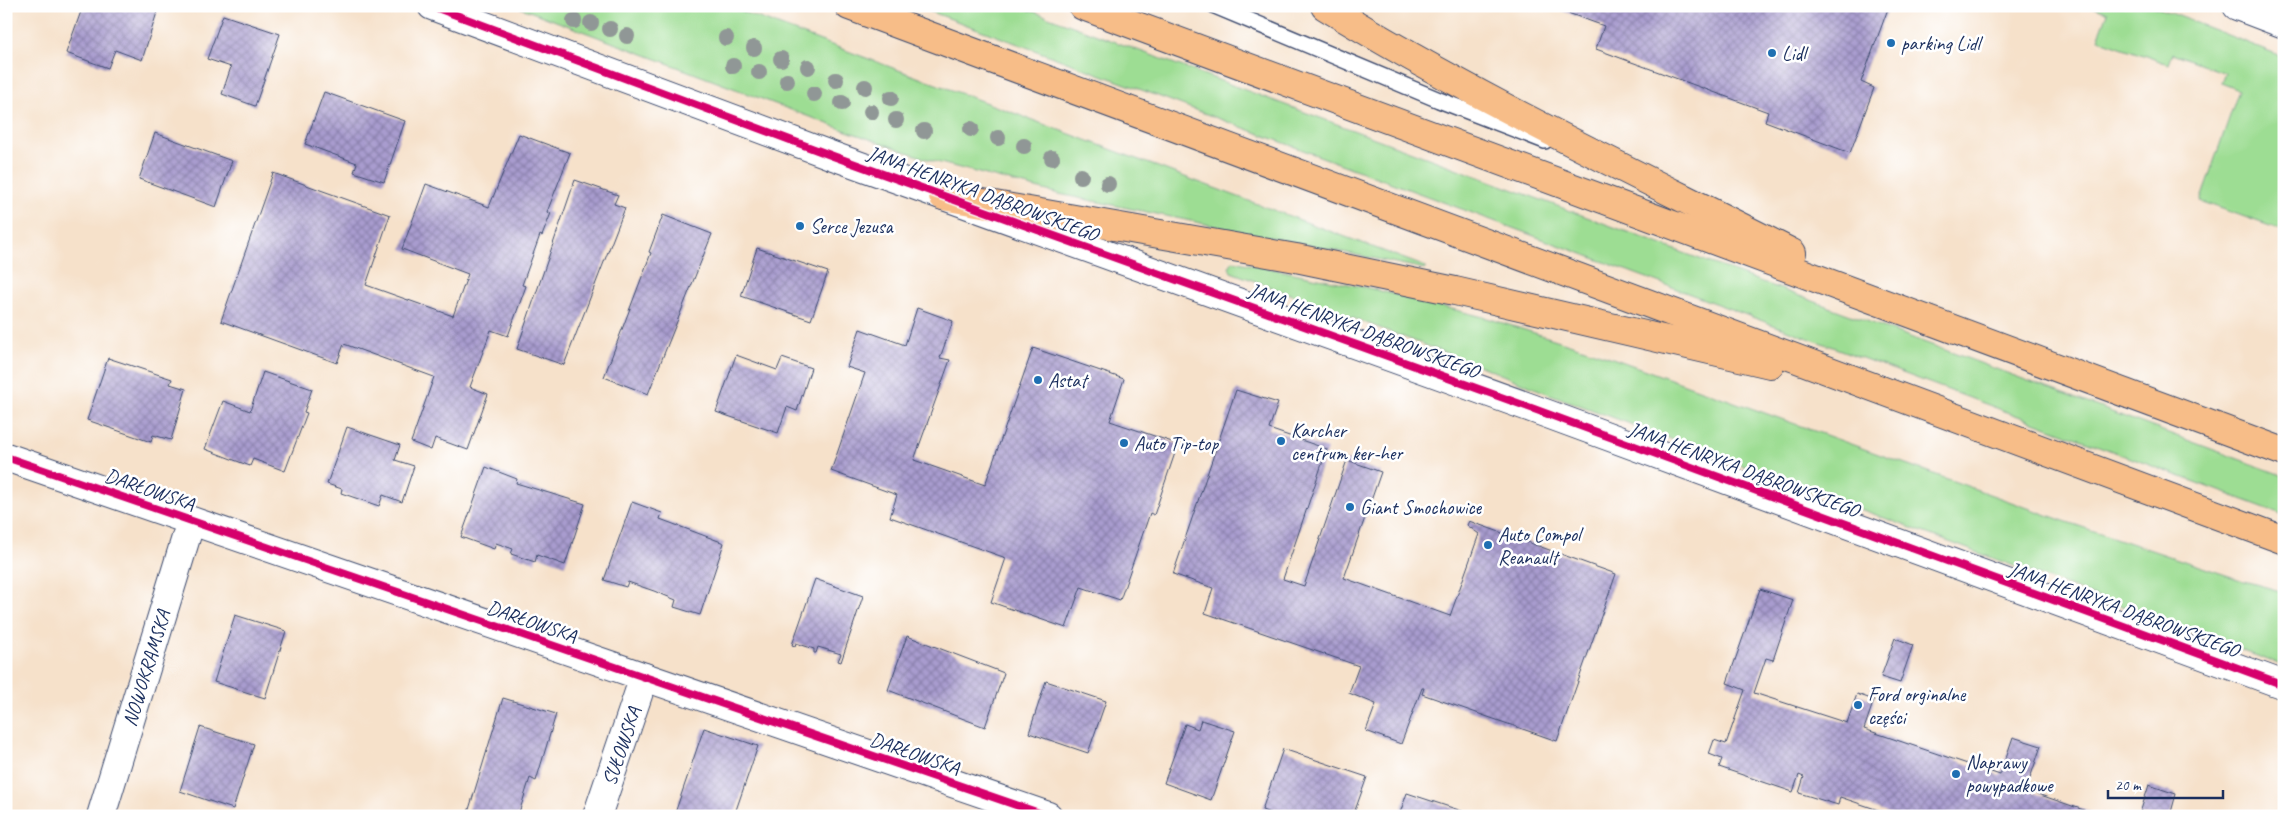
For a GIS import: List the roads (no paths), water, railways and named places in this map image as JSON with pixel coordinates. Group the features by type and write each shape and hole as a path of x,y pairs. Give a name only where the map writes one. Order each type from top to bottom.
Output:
{"main road":[{"path":"849,6 2284,540"},
{"path":"1083,6 2284,452"},
{"path":"1325,6 1372,35 1504,107 1906,312"},
{"path":"943,196 1296,258 1878,389"}],"street":[{"name":"JANA HENRYKA DĄBROWSKIEGO","path":"432,6 943,196 1543,413 2284,685"},
{"path":"2237,6 2284,24"},
{"name":"DARŁOWSKA","path":"6,457 1048,816"},
{"name":"NOWOKRAMSKA","path":"102,816 191,521"},
{"name":"SUŁOWSKA","path":"597,816 644,677"}],"lane":[{"path":"1215,6 1439,100 1663,188"}],"place":[{"name":"parking Lidl","path":"1891,43"},
{"name":"Lidl","path":"1772,53"},
{"name":"Serce Jezusa","path":"800,226"},
{"name":"Astat","path":"1038,380"},
{"name":"Karcher centrum ker-her","path":"1281,441"},
{"name":"Auto Tip-top","path":"1124,443"},
{"name":"Giant Smochowice","path":"1350,507"},
{"name":"Auto Compol Reanault","path":"1488,545"},
{"name":"Ford orginalne części","path":"1858,705"},
{"name":"Naprawy powypadkowe","path":"1956,774"}]}
